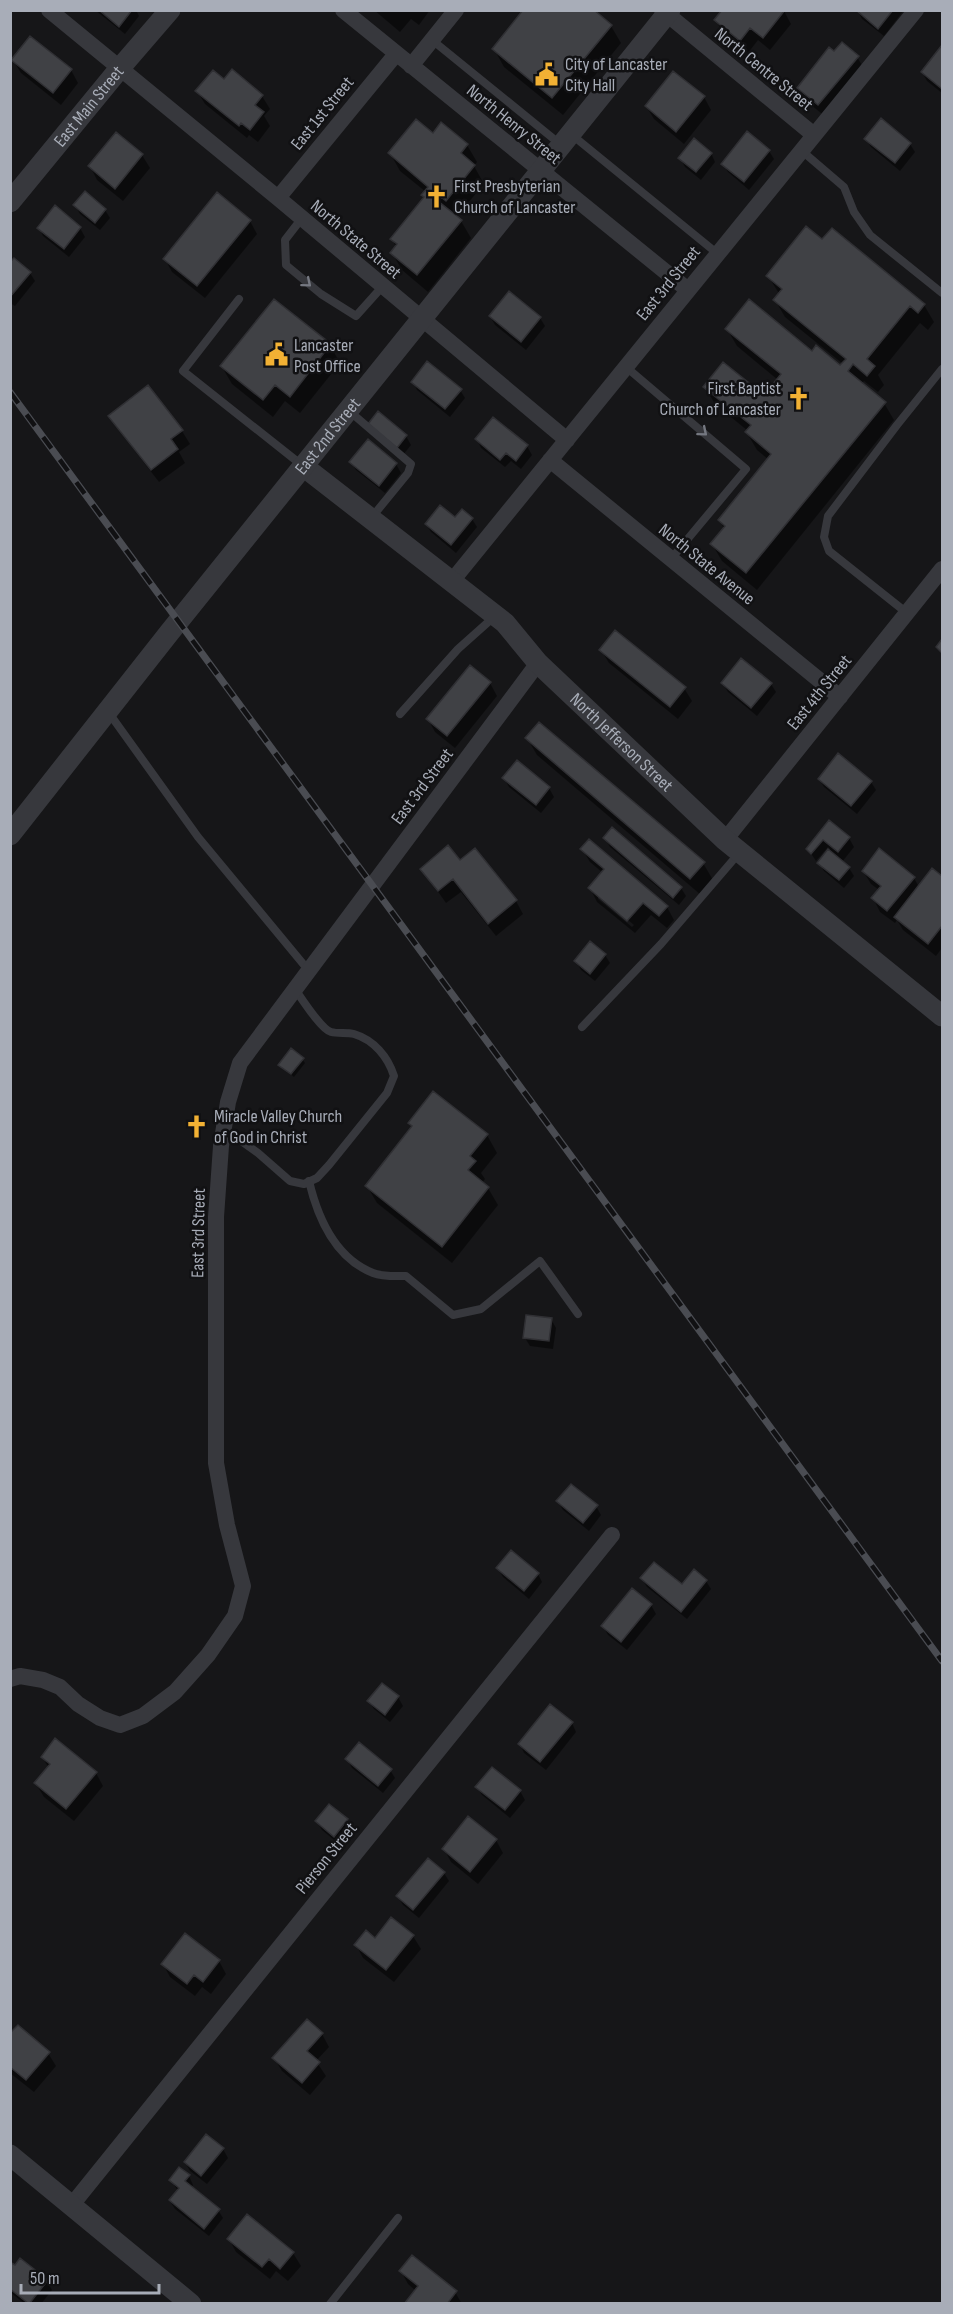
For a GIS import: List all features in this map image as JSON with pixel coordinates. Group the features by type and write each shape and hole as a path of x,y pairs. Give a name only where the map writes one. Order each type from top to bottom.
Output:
{"street":[{"name":"North State Street","path":"49,10 567,440"},
{"name":"East Main Street","path":"10,202 170,10"},
{"name":"North Henry Street","path":"343,10 688,290"},
{"path":"411,66 456,10"},
{"name":"East 3rd Street","path":"452,581 916,10"},
{"name":"North Centre Street","path":"666,12 814,135"},
{"name":"East 2nd Street","path":"10,835 666,12"},
{"name":"East 1st Street","path":"278,198 396,54"},
{"name":"North State Avenue","path":"550,460 840,697"},
{"name":"North Jefferson Street","path":"303,466 505,624 538,663 733,846 942,1016"},
{"name":"East 4th Street","path":"733,846 840,697 941,575"},
{"name":"East 3rd Street","path":"10,1679 20,1676 43,1680 60,1687 78,1704 100,1718 120,1725 143,1716 175,1692 208,1655 235,1616 243,1586 227,1525 216,1463 216,1217 228,1101 240,1063 538,663"},
{"name":"Pierson Street","path":"71,2206 612,1535"},
{"path":"10,2155 191,2304"}],"lane":[{"path":"432,40 718,254"},
{"path":"802,151 844,188 854,212 870,235 942,293"},
{"path":"302,218 285,240 286,265 321,294 356,316 382,287"},
{"path":"239,299 183,371 303,466"},
{"path":"626,367 746,469 671,559"},
{"path":"908,613 829,550 824,537 828,516 939,381 942,369"},
{"path":"348,410 411,464 408,473 370,518"},
{"path":"400,714 458,649 495,616"},
{"path":"107,711 198,837 309,970"},
{"path":"582,1027 661,944 733,846"},
{"path":"224,1128 290,1181 304,1184 317,1178 329,1165 387,1093 394,1076 390,1062 378,1048 356,1035 331,1032 295,989"},
{"path":"309,1181 318,1216 339,1249 373,1273 406,1276 453,1315 481,1309 540,1261 578,1314"},
{"path":"330,2304 398,2218"}],"building":[{"path":"99,10 132,10 119,27"},
{"name":"City of Lancaster City Hall","path":"523,10 594,10 612,25 552,98 492,49"},
{"path":"722,10 785,10 763,38 750,28 740,41 714,20"},
{"path":"856,10 893,10 878,29"},
{"path":"30,36 72,69 53,93 11,60"},
{"path":"842,42 859,56 818,105 797,88 829,47 834,51"},
{"path":"942,45 942,89 921,72"},
{"path":"232,69 263,95 255,105 264,112 250,130 241,123 239,126 195,91 213,70 224,79"},
{"path":"673,71 705,96 676,132 645,106"},
{"path":"881,118 911,143 895,163 864,139"},
{"name":"First Presbyterian Church of Lancaster","path":"416,119 433,133 441,122 468,144 461,153 475,165 446,201 441,197 438,201 462,220 417,275 390,253 397,244 390,239 424,197 421,195 428,187 388,153"},
{"path":"747,131 770,150 744,182 721,164"},
{"path":"116,132 143,154 115,189 88,166"},
{"path":"694,138 712,153 696,172 678,158"},
{"path":"85,191 106,209 95,223 73,205"},
{"path":"217,192 251,220 197,286 163,259"},
{"path":"55,205 81,227 64,249 37,228"},
{"name":"First Baptist Church of Lancaster","path":"806,226 822,239 832,228 925,304 918,313 910,306 867,359 875,366 867,376 853,364 848,371 886,402 746,573 710,544 725,526 718,520 771,454 745,432 751,425 703,387 723,362 764,395 781,374 725,329 749,299 812,351 816,345 840,365 846,359 773,300 782,289 766,276"},
{"path":"14,258 31,272 10,297 10,262"},
{"path":"509,291 541,317 521,342 489,316"},
{"name":"Lancaster Post Office","path":"274,299 331,344 290,397 275,385 263,400 220,366"},
{"path":"427,361 462,389 445,409 411,382"},
{"path":"148,385 183,430 171,439 178,449 151,470 108,416"},
{"path":"378,411 407,435 397,448 368,424"},
{"path":"493,417 528,445 516,461 506,453 500,460 475,439"},
{"path":"368,439 397,463 379,486 349,462"},
{"path":"440,505 455,517 462,509 473,518 451,545 425,524"},
{"path":"615,630 686,687 670,707 599,650"},
{"path":"942,639 942,653 936,647"},
{"path":"741,658 772,683 751,708 721,683"},
{"path":"470,665 491,682 447,736 426,719"},
{"path":"539,722 705,862 690,879 525,738"},
{"path":"838,753 872,781 851,806 818,779"},
{"path":"517,760 550,787 536,805 502,778"},
{"path":"829,820 850,837 838,852 823,840 811,854 806,849"},
{"path":"612,827 682,887 673,898 603,838"},
{"path":"589,839 668,906 659,916 643,903 627,921 588,888 604,869 580,849"},
{"path":"448,845 460,860 475,848 517,900 488,924 453,879 438,891 420,869"},
{"path":"879,848 915,877 887,911 871,898 881,886 862,871"},
{"path":"828,849 850,867 839,880 817,863"},
{"path":"932,868 942,876 942,926 928,944 894,917"},
{"path":"590,941 606,954 590,974 574,961"},
{"path":"291,1048 304,1058 291,1074 278,1065"},
{"path":"433,1091 488,1134 470,1156 476,1161 468,1170 489,1187 442,1247 365,1186 412,1126 408,1123"},
{"path":"526,1315 552,1318 549,1341 523,1338"},
{"path":"571,1484 598,1505 583,1523 556,1501"},
{"path":"511,1550 539,1573 524,1591 496,1568"},
{"path":"654,1562 682,1584 694,1569 707,1580 681,1612 640,1578"},
{"path":"632,1588 652,1604 621,1642 601,1626"},
{"path":"382,1683 399,1696 385,1715 367,1701"},
{"path":"550,1704 573,1722 540,1762 518,1744"},
{"path":"55,1738 97,1772 66,1809 34,1783 50,1764 41,1757"},
{"path":"359,1742 392,1769 378,1786 345,1759"},
{"path":"492,1767 521,1790 505,1810 475,1787"},
{"path":"329,1804 348,1819 334,1837 315,1821"},
{"path":"468,1816 497,1839 470,1872 442,1849"},
{"path":"428,1858 445,1872 413,1910 396,1896"},
{"path":"391,1917 414,1935 386,1970 354,1945 366,1930 375,1938"},
{"path":"185,1933 220,1960 203,1982 194,1975 187,1984 161,1964"},
{"path":"307,2019 323,2033 307,2051 320,2062 302,2083 272,2058"},
{"path":"18,2025 50,2052 26,2080 10,2067 10,2033"},
{"path":"206,2134 224,2148 201,2176 184,2162"},
{"path":"179,2167 190,2175 185,2181 220,2209 204,2229 169,2200 179,2188 169,2180"},
{"path":"247,2214 294,2252 280,2269 269,2259 262,2267 227,2239"},
{"path":"412,2255 457,2291 447,2304 404,2304 418,2286 399,2271"},
{"path":"20,2258 48,2280 29,2304 10,2289 10,2262 15,2265"}],"railway":[{"path":"10,392 942,1661"}],"place":[{"name":"City of Lancaster City Hall","path":"547,74"},
{"name":"First Presbyterian Church of Lancaster","path":"436,196"},
{"name":"Lancaster Post Office","path":"276,355"},
{"name":"First Baptist Church of Lancaster","path":"799,398"},
{"name":"Miracle Valley Church of God in Christ","path":"196,1126"}]}
